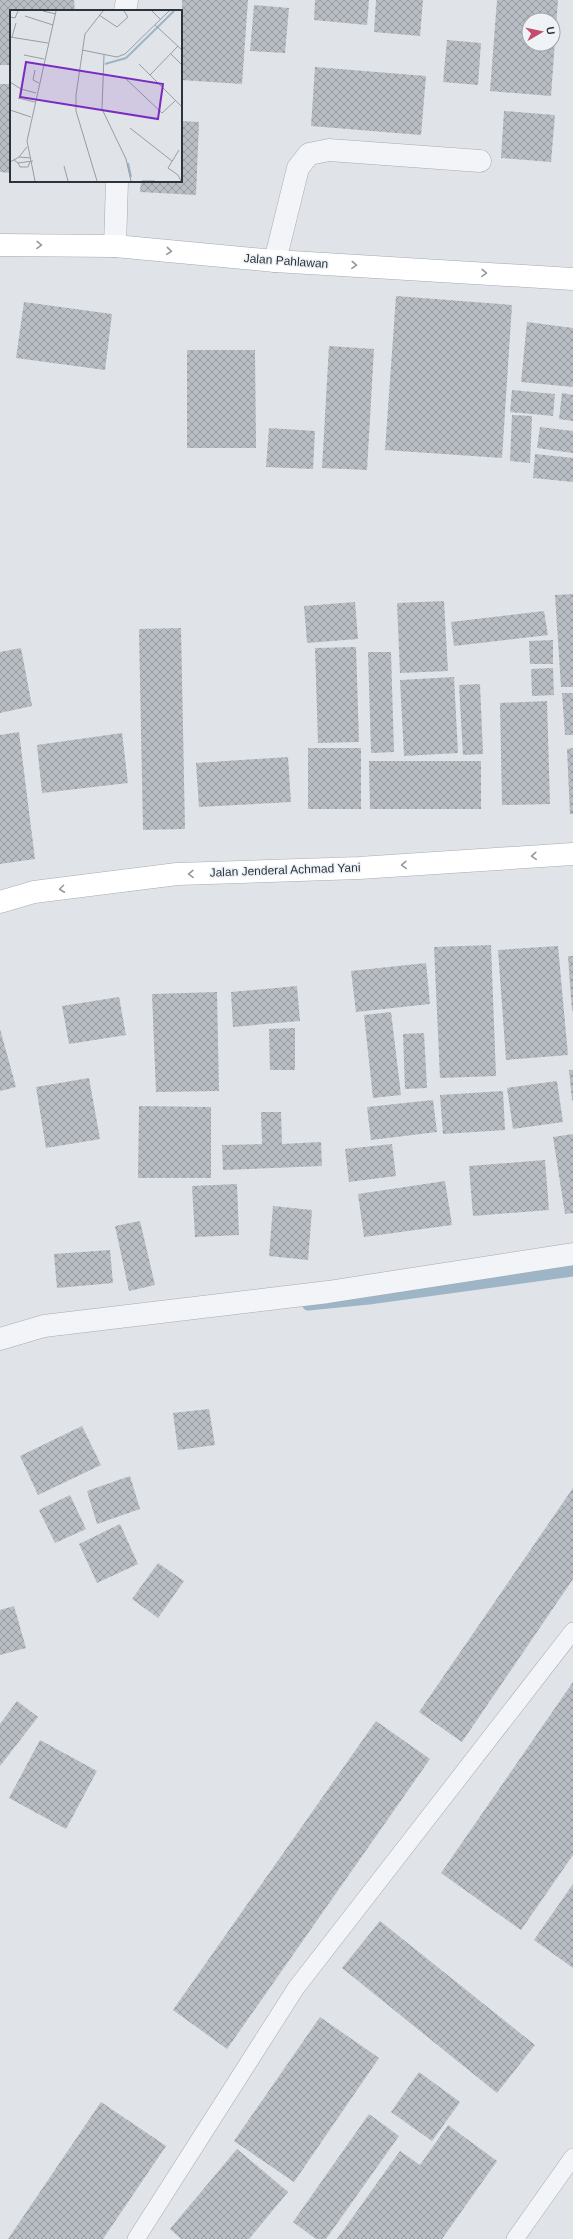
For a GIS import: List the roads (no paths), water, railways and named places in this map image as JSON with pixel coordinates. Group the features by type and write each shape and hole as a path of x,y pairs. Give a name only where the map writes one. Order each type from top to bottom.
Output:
{"main road":[{"name":"Jalan Pahlawan","path":"0,244 115,246 275,261 573,279"},
{"name":"Jalan Jenderal Achmad Yani","path":"0,902 34,892 177,874 359,868 573,854"}],"street":[{"path":"125,10 127,0"},
{"path":"275,261 298,168 309,154 329,150 480,161"},
{"path":"115,246 117,182"},
{"path":"0,1339 44,1326 328,1292 573,1254"}],"lane":[{"path":"136,2239 296,1988 573,1631"},
{"path":"516,2239 573,2157"}],"waterway":[{"path":"308,1305 369,1299 573,1271"}]}
